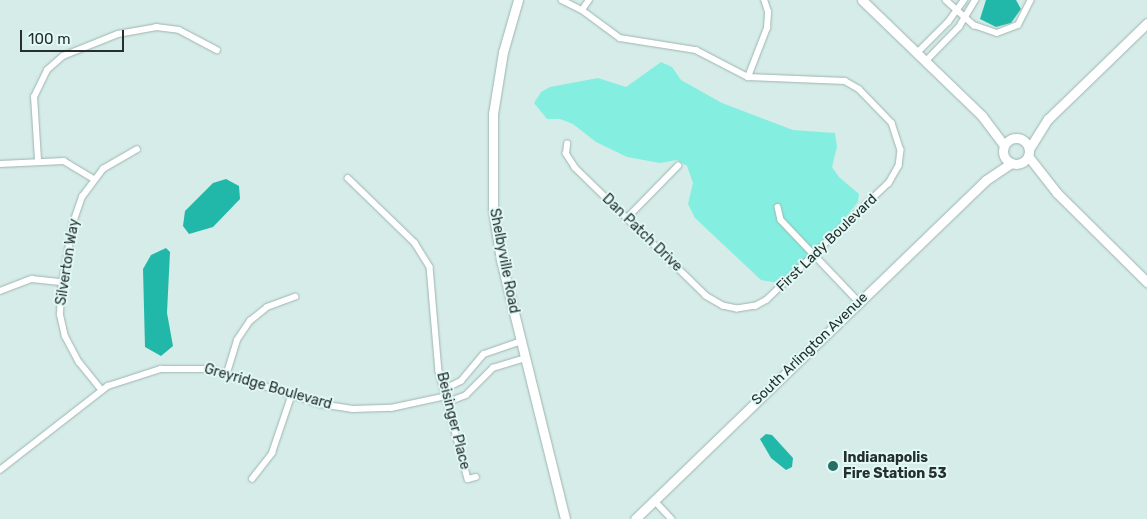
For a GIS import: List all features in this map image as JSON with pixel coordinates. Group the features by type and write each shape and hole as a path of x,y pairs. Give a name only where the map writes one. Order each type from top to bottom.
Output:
{"main road":[{"name":"Shelbyville Road","path":"518,0 496,85 491,181 500,260 565,519"},
{"path":"862,0 982,116 1018,138 1048,183 1147,282"},
{"path":"1004,149 1048,119 1147,23"},
{"path":"982,116 1014,164 1048,183"},
{"path":"1029,153 1048,119"},
{"name":"South Arlington Avenue","path":"986,180 1004,149"},
{"name":"South Arlington Avenue","path":"635,519 986,180 1029,153"}],"street":[{"path":"562,0 582,10 620,38 696,50 748,77 767,28 768,12 764,0"},
{"path":"582,10 589,0"},
{"path":"946,0 961,14 986,32 1008,31 1024,19 1031,0"},
{"path":"925,62 961,14 964,0"},
{"path":"916,54 975,0"},
{"path":"38,160 34,96 47,70 63,56 118,34 156,27 178,30 217,50"},
{"name":"First Lady Boulevard","path":"733,309 750,308 764,302 889,183 896,172 901,154 900,140 892,123 858,89 845,81 748,77"},
{"name":"Dan Patch Drive","path":"567,144 571,163 706,296 733,309"},
{"name":"Silverton Way","path":"102,391 79,363 65,337 59,306 62,282 77,209 94,179 112,162 137,149"},
{"path":"0,164 38,160 64,161 94,179"},
{"path":"627,218 678,166"},
{"name":"Beisinger Place","path":"348,178 415,243 430,267 434,286 439,371 468,479 476,477"},
{"path":"778,207 781,220 859,302"},
{"path":"0,292 32,279 62,282"},
{"path":"227,373 237,340 250,321 267,307 296,297"},
{"path":"445,389 461,381 475,360 484,354 521,341"},
{"name":"Greyridge Boulevard","path":"0,470 102,391 116,383 168,368 195,367 227,373 337,407 368,410 400,407 466,395 493,368 525,358"},
{"path":"252,479 272,453 292,394"},
{"path":"654,500 672,519"}],"shaded area":[{"path":"986,0 1016,0 1021,9 1011,23 996,27 980,19"},
{"path":"661,62 672,67 681,80 722,103 793,130 835,133 837,147 832,167 839,177 859,194 858,202 814,255 785,284 761,280 695,218 688,204 693,183 687,166 677,160 660,163 627,157 596,142 573,124 560,119 547,119 534,103 541,92 550,87 598,78 626,87"},
{"path":"226,179 239,186 240,199 213,227 189,234 183,226 185,211 213,183"},
{"path":"166,248 170,252 167,313 173,346 161,356 145,347 143,269 151,255"},
{"path":"766,434 772,435 793,458 792,467 786,470 771,458 760,439"}],"place":[{"name":"Indianapolis Fire Station 53","path":"833,466"}]}
